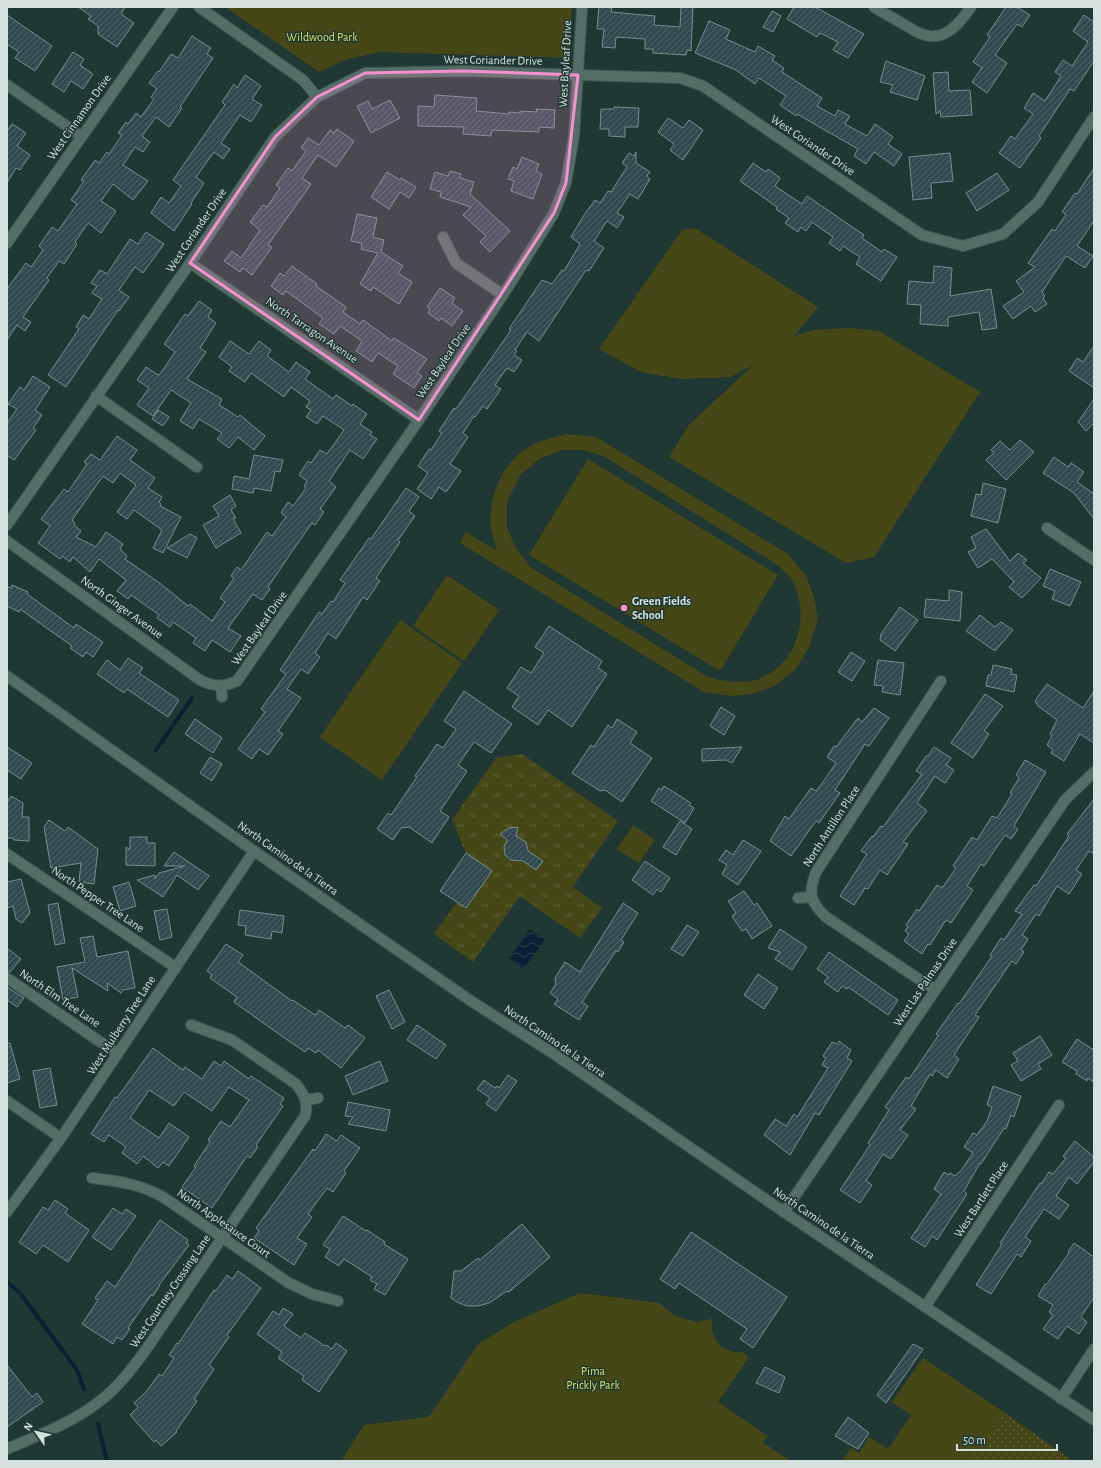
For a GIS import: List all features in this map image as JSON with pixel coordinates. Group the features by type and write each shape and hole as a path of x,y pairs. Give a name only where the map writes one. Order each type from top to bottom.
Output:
{"street":[{"name":"West Cinnamon Drive","path":"7,243 173,7"},
{"path":"199,7 303,80 317,97"},
{"name":"West Bayleaf Drive","path":"223,686 238,681 241,677 419,420 503,295 554,213 566,183 574,136 582,7"},
{"path":"874,7 915,32 936,39 950,31 958,24 970,7"},
{"name":"West Coriander Drive","path":"7,525 190,263 275,137 317,97 365,73 464,71 578,76 680,78 703,86 922,235 964,246 1003,234 1038,202 1094,117"},
{"path":"7,85 81,136"},
{"path":"443,237 456,263 503,295"},
{"name":"North Tarragon Avenue","path":"190,263 419,420"},
{"path":"96,396 197,467"},
{"path":"1047,528 1094,560"},
{"name":"North Ginger Avenue","path":"7,541 200,680 215,686 223,686"},
{"name":"North Camino de la Tierra","path":"7,676 254,851 471,1001 554,1054 925,1308 1094,1420"},
{"name":"North Antillon Place","path":"812,897 812,885 816,872 941,681"},
{"path":"222,697 223,686"},
{"name":"West Las Palmas Drive","path":"784,1212 1065,800 1094,772"},
{"name":"West Mulberry Tree Lane","path":"7,1212 61,1138 254,851"},
{"name":"North Pepper Tree Lane","path":"7,854 175,967"},
{"path":"798,898 812,897 815,906 826,917 936,990"},
{"name":"North Elm Tree Lane","path":"7,978 118,1054"},
{"path":"191,1025 232,1040 296,1084 304,1094 306,1100 318,1098"},
{"name":"West Courtney Crossing Lane","path":"7,1449 70,1421 100,1401 117,1386 143,1354 302,1122 306,1112 306,1100"},
{"path":"7,1101 61,1138"},
{"name":"West Bartlett Place","path":"925,1308 1059,1105"},
{"name":"North Applesauce Court","path":"92,1178 129,1183 150,1189 289,1284 312,1294 338,1301"},
{"path":"1061,1399 1094,1349"}],"highlighted area":[{"path":"464,71 578,75 566,183 554,213 419,420 190,263 275,137 317,97 365,73"}],"green space":[{"name":"Wildwood Park","path":"225,7 572,7 569,58 380,52 347,59 319,72"},
{"path":"695,228 818,307 794,336 813,330 849,328 879,331 980,392 874,557 846,563 669,457 688,426 754,364 731,377 681,379 641,372 599,349 682,230"},
{"path":"566,434 596,437 788,554 806,576 814,597 818,619 809,647 796,669 775,686 755,693 733,696 704,692 460,543 466,532 497,551 491,530 491,514 496,488 502,476 517,456 527,448 542,441","holes":["563,450 584,450 605,457 779,566 793,581 798,596 800,621 794,646 780,666 760,679 744,682 732,682 708,677 530,567 516,548 507,528 507,501 521,474 541,458"]},
{"path":"588,459 778,575 720,671 529,555"},
{"path":"447,575 499,610 464,661 413,626"},
{"path":"400,620 462,663 382,780 320,737"},
{"path":"522,754 618,821 573,887 602,908 580,938 520,896 473,962 434,934 457,902 466,853 452,820 496,758"},
{"path":"633,825 655,840 639,863 617,849"},
{"name":"Pima Prickly Park","path":"580,1293 659,1303 675,1316 696,1322 712,1319 713,1333 718,1344 723,1348 735,1352 743,1352 749,1357 718,1402 768,1436 763,1443 791,1461 341,1461 364,1425 429,1417 478,1344 514,1322"},
{"path":"923,1358 1005,1413 967,1461 842,1461 851,1448 859,1453 869,1437 888,1449 911,1415 892,1402"},
{"path":"1005,1413 1073,1461 967,1461"}],"water":[{"path":"530,929 545,940 523,969 509,958"}],"building":[{"path":"78,7 125,7 121,14 134,23 117,47 98,34 98,26 88,19 91,16"},
{"path":"599,7 612,7 611,12 655,16 654,25 680,27 681,7 693,7 691,51 687,50 686,55 653,53 653,49 645,49 645,39 616,37 615,48 602,47 604,29 597,29"},
{"path":"794,7 815,7 864,34 848,58 833,50 838,42 820,33 817,37 787,19"},
{"path":"1006,7 1017,7 1030,15 1022,27 1017,24 995,55 1007,63 987,93 972,82 982,68 973,62 990,37 987,35"},
{"path":"772,11 781,16 773,32 763,27"},
{"path":"7,15 52,46 35,71 15,58 19,52 7,44"},
{"path":"1084,15 1094,22 1094,61 1074,91 1070,89 1039,136 1041,138 1020,168 999,153 1011,136 1015,139 1033,114 1024,108 1033,93 1045,101 1061,76 1055,72 1063,60 1072,66 1088,42 1073,31"},
{"path":"709,21 730,30 726,39 755,52 758,46 775,56 772,60 784,68 782,72 822,98 817,106 835,116 838,110 850,116 845,124 867,136 875,124 893,137 888,144 902,154 894,166 874,152 866,164 854,156 858,149 797,114 796,116 780,105 786,96 759,78 755,84 736,70 695,53"},
{"path":"192,36 211,48 207,54 213,58 180,107 182,108 169,127 156,117 142,136 150,142 143,152 135,147 123,165 148,181 133,200 113,184 101,201 116,211 101,233 88,223 75,242 77,244 64,264 59,261 47,278 49,280 23,317 31,322 25,331 17,325 7,340 7,289 26,263 31,267 43,250 39,246 52,227 58,231 77,204 71,200 84,181 81,180 95,160 99,163 107,152 109,154 122,135 118,133 126,122 128,124 136,113 141,117 154,99 151,97 157,89 149,83 158,71 159,72 171,54 178,58"},
{"path":"73,52 84,59 80,65 93,74 83,89 71,81 64,92 52,84"},
{"path":"886,61 925,76 917,100 890,92 893,85 880,82"},
{"path":"948,72 949,91 970,90 972,115 941,117 940,111 936,114 933,73"},
{"path":"245,75 261,86 252,99 262,105 251,122 240,115 221,143 230,149 223,159 214,152 196,177 204,183 174,231 151,213 161,197 169,203 181,186 173,180 225,105 222,102 234,84 237,88"},
{"path":"435,95 477,98 476,111 509,114 509,112 520,113 520,111 537,112 536,109 555,110 554,128 539,127 539,132 492,130 491,136 463,134 464,127 418,126 418,106 434,107"},
{"path":"390,100 400,118 371,133 357,106 368,101 372,109"},
{"path":"614,107 639,108 638,127 625,127 625,137 609,136 609,129 600,129 601,109 614,109"},
{"path":"668,118 683,128 689,120 703,130 683,160 670,150 674,144 658,132"},
{"path":"12,124 26,133 17,146 30,155 20,170 16,168 7,183 7,131"},
{"path":"337,129 354,141 336,167 318,155 302,178 311,184 268,245 272,247 252,275 243,268 240,272 224,261 232,251 241,258 260,230 250,222 263,205 267,207 280,188 276,185 288,168 292,171 306,151 301,148 308,138 319,145 330,130 334,133"},
{"path":"636,152 636,163 650,172 647,176 650,179 638,199 630,194 617,213 624,217 617,228 607,221 594,241 604,248 589,271 586,270 539,341 527,332 515,350 517,351 514,355 522,360 514,372 507,368 495,385 501,389 487,409 483,406 475,417 474,416 463,433 468,437 450,464 461,471 446,492 439,487 431,499 417,489 428,473 418,466 442,433 439,431 454,408 456,409 511,330 509,329 542,280 552,284 562,270 564,271 580,244 571,237 584,215 595,200 600,203 608,191 611,192 627,167 622,163 629,153 634,156"},
{"path":"950,153 953,181 931,183 932,198 913,200 909,157"},
{"path":"522,157 539,164 536,171 542,174 533,199 511,191 514,181 508,179 513,167 517,169"},
{"path":"753,163 766,172 768,169 780,178 775,186 802,204 807,196 864,235 862,238 882,252 884,249 897,257 881,281 856,264 860,257 843,246 840,251 829,243 833,237 812,222 806,231 801,227 798,232 785,223 789,218 776,209 777,207 740,181"},
{"path":"1094,168 1094,221 1077,246 1093,256 1085,268 1066,256 1042,292 1045,296 1043,298 1047,304 1035,312 1031,306 1013,319 1003,306 1024,292 1016,281 1035,267 1028,263 1052,229 1055,231 1066,214 1062,212 1075,193 1077,194"},
{"path":"450,171 461,174 460,178 474,182 470,194 510,231 490,252 480,242 486,236 463,215 471,207 440,197 441,192 430,189 435,172 448,176"},
{"path":"387,172 416,187 409,198 400,192 389,209 371,197"},
{"path":"997,173 1009,190 977,211 966,193"},
{"path":"357,214 377,218 373,237 384,240 381,252 403,266 398,273 412,282 399,304 373,287 371,291 360,284 378,253 361,249 362,243 351,241"},
{"path":"146,232 164,244 143,273 135,267 119,290 129,297 119,311 118,310 66,387 48,375 79,329 76,327 83,315 89,319 102,299 92,293 97,286 91,283 100,270 107,274 130,239 138,244"},
{"path":"292,266 317,284 316,286 346,307 343,312 360,324 363,320 392,341 394,338 427,359 417,373 422,376 414,388 393,374 398,366 378,353 372,362 356,351 362,341 340,326 334,334 319,324 323,318 286,291 283,295 271,286 280,273 284,276"},
{"path":"934,266 952,268 950,296 991,289 997,328 982,330 979,312 948,317 948,326 920,324 921,305 907,304 909,281 933,283"},
{"path":"440,288 455,298 452,303 463,311 452,326 441,318 439,321 428,313 430,309 427,307"},
{"path":"199,301 212,310 208,317 216,323 200,348 206,352 187,379 222,399 219,405 238,417 240,415 265,436 254,450 238,437 229,448 217,439 222,433 199,419 193,429 180,421 191,403 171,390 153,416 137,405 149,388 137,380 146,367 158,375 160,374 175,352 164,344 185,314 188,316"},
{"path":"230,341 249,354 259,341 271,350 267,356 289,372 296,362 310,372 305,379 333,399 336,395 352,406 353,404 367,414 360,424 372,432 370,435 377,439 363,459 350,450 329,481 336,487 320,509 324,512 315,525 312,523 268,587 270,589 262,600 253,594 228,628 241,636 230,652 212,640 205,651 193,643 196,638 173,622 170,627 157,618 159,615 131,595 128,599 117,591 126,580 99,559 90,572 73,557 70,562 62,556 60,559 38,543 50,526 41,519 64,489 68,492 87,464 84,462 91,454 100,460 117,436 137,450 130,460 155,478 148,488 162,497 159,502 161,504 160,506 181,517 163,553 153,548 162,530 134,510 127,519 117,512 136,485 120,473 113,483 103,476 72,520 75,523 74,525 81,531 76,537 96,547 106,532 123,544 120,549 127,556 125,559 161,584 188,606 190,604 212,621 225,602 220,598 234,578 231,576 237,567 241,570 267,532 272,536 286,517 281,513 288,502 293,506 306,488 304,486 307,481 299,475 308,461 311,463 320,450 327,454 344,430 323,416 317,424 306,417 311,410 306,407 310,401 291,387 284,397 251,373 245,382 229,371 232,367 219,357"},
{"path":"1094,346 1094,388 1069,371 1077,358 1083,362"},
{"path":"33,376 50,387 35,410 42,415 33,428 36,430 14,460 7,455 7,423 17,409 8,404 20,387 24,390"},
{"path":"1094,399 1094,423 1086,431 1078,422"},
{"path":"158,410 169,417 163,426 152,419"},
{"path":"1020,440 1034,452 1006,480 986,460 994,453 991,450 1000,441 1010,450"},
{"path":"254,455 283,460 280,472 275,471 271,491 254,488 253,493 232,489 234,476 249,479"},
{"path":"1054,457 1068,467 1071,463 1084,472 1077,482 1094,494 1094,519 1074,493 1043,473"},
{"path":"983,483 1006,489 998,523 971,516 976,494 981,495"},
{"path":"406,488 419,497 409,511 415,516 398,540 400,542 376,578 380,581 367,600 363,597 336,639 328,633 315,653 320,657 308,674 301,669 287,689 301,698 278,731 283,734 268,755 259,749 252,759 238,749 265,712 261,709 286,674 280,670 319,612 322,614 331,601 333,602 345,583 340,580 369,538 371,539"},
{"path":"230,495 236,506 231,510 236,518 233,519 241,533 216,548 203,525 219,516 213,506"},
{"path":"986,529 1010,561 1018,553 1027,560 1023,563 1041,578 1022,598 1009,587 1014,582 992,559 978,568 968,552 976,548 971,537"},
{"path":"190,534 197,538 187,558 167,548"},
{"path":"1050,569 1081,582 1070,606 1052,599 1055,591 1043,586"},
{"path":"12,585 28,592 27,594 74,628 76,624 103,642 93,657 86,652 83,657 70,648 72,646 20,609 19,612 7,606 7,586 11,588"},
{"path":"949,590 962,592 960,621 924,617 926,599 949,601"},
{"path":"900,607 918,620 895,651 880,640 881,634"},
{"path":"980,615 995,627 1001,622 1013,630 995,651 966,631"},
{"path":"549,626 602,661 598,668 607,674 572,727 548,710 538,725 512,707 519,696 507,688 521,667 531,673 544,653 535,647"},
{"path":"851,652 865,661 852,681 838,672"},
{"path":"128,658 143,668 139,673 179,700 168,717 127,689 124,693 97,674 107,660 120,670"},
{"path":"878,660 904,663 900,695 882,692 883,686 874,685"},
{"path":"993,665 1012,669 1011,674 1017,675 1014,692 986,686 988,675 991,675"},
{"path":"1047,684 1083,708 1094,691 1094,743 1080,734 1064,761 1051,753 1053,750 1047,745 1052,736 1050,734 1057,720 1038,706 1035,701"},
{"path":"464,691 512,724 491,753 474,742 458,765 467,771 440,811 449,817 432,843 409,827 401,828 393,840 377,829 388,813 391,815 437,744 443,748 456,729 444,721"},
{"path":"985,694 1003,706 984,731 989,734 973,758 951,743"},
{"path":"721,707 735,716 724,735 710,726"},
{"path":"874,708 889,718 869,746 865,744 835,790 840,793 819,823 816,821 791,856 770,841 785,816 789,819 811,788 816,791 836,763 827,757 834,746 836,747 858,718 862,722"},
{"path":"195,719 222,738 213,753 185,734"},
{"path":"617,719 637,732 630,743 652,758 622,802 605,790 600,791 572,773 591,745 594,747 608,725 612,728"},
{"path":"7,747 32,763 21,779 7,770"},
{"path":"742,747 732,763 726,760 702,761 702,749"},
{"path":"934,747 951,758 946,765 954,770 945,783 935,776 917,803 927,811 903,842 908,844 887,875 880,870 868,889 865,888 854,905 840,896 867,854 861,851 881,826 883,827 922,774 916,771"},
{"path":"210,757 222,764 212,781 200,773"},
{"path":"1025,760 1046,772 1014,826 1018,829 1011,839 1005,835 984,866 981,864 967,886 973,890 951,923 946,920 930,945 928,944 922,954 904,941 909,934 905,931 908,927 906,925 917,909 919,911 937,885 942,888 956,868 953,866 972,837 977,840 992,816 997,818 1012,794 1010,793 1019,778 1016,775"},
{"path":"664,786 691,803 689,805 694,808 685,823 651,801 659,788 661,790"},
{"path":"11,796 23,803 22,817 29,817 29,841 7,838 7,802"},
{"path":"1094,799 1094,854 1089,851 1076,870 1082,874 1069,894 1057,886 1039,916 1036,914 1022,935 1028,939 1021,950 1024,952 1016,964 1012,961 975,1015 979,1017 954,1055 959,1059 947,1078 936,1070 932,1076 930,1074 911,1106 916,1109 900,1130 908,1135 891,1159 883,1154 866,1181 872,1185 860,1203 840,1190 870,1145 868,1143 889,1110 885,1107 906,1077 909,1079 938,1036 936,1034 992,956 990,955 1001,938 1004,940 1022,914 1015,911 1034,885 1036,886 1069,836 1067,834"},
{"path":"49,820 65,831 68,827 98,849 94,884 79,882 81,863 51,868 44,827"},
{"path":"680,821 692,829 676,855 663,847"},
{"path":"518,827 516,836 526,842 528,851 543,861 536,870 523,861 511,860 505,855 504,847 507,840 500,834 509,828"},
{"path":"130,837 147,837 147,843 155,843 155,866 126,865 126,847 130,850"},
{"path":"743,840 761,851 738,885 722,874 727,865 719,860 726,850 733,855"},
{"path":"174,852 209,876 198,890 177,875 163,897 137,880 155,875 155,879 159,873 185,866 164,866"},
{"path":"466,853 492,871 466,908 440,891"},
{"path":"645,861 670,878 661,892 657,889 653,895 632,880"},
{"path":"21,879 30,913 22,923 16,919 13,906 7,908 7,882"},
{"path":"129,882 136,906 120,911 113,887"},
{"path":"744,891 754,905 757,903 772,926 752,939 746,929 742,931 732,916 736,913 728,901"},
{"path":"58,903 65,943 55,945 48,905"},
{"path":"623,903 638,913 621,940 624,942 618,952 616,951 582,1002 588,1006 579,1020 554,1004 558,999 550,993 556,984 555,978 565,962 580,972"},
{"path":"167,909 172,937 160,940 154,911"},
{"path":"240,910 284,916 282,933 272,931 271,939 245,935 246,926 238,925"},
{"path":"687,925 699,932 683,956 671,949"},
{"path":"780,929 807,947 792,970 775,959 780,952 768,948"},
{"path":"93,936 97,957 128,951 135,988 123,990 121,993 107,983 108,991 72,968 78,997 63,1000 57,967 85,962 80,938"},
{"path":"226,944 243,955 238,962 292,1001 293,1000 315,1015 319,1010 345,1028 348,1025 365,1038 341,1068 318,1050 316,1053 308,1048 305,1052 283,1037 234,1002 237,997 210,978 212,975 207,971"},
{"path":"7,948 21,959 10,972 7,972"},
{"path":"829,952 898,1000 888,1015 848,987 847,989 842,986 838,992 824,982 828,977 817,969"},
{"path":"758,974 778,988 764,1009 744,995"},
{"path":"7,987 24,998 17,1007 7,1000"},
{"path":"389,990 405,1022 392,1029 376,996"},
{"path":"417,1025 446,1045 436,1059 407,1040"},
{"path":"1040,1036 1052,1055 1038,1064 1041,1069 1021,1081 1011,1065 1018,1061 1013,1053"},
{"path":"1077,1039 1092,1049 1094,1048 1094,1082 1087,1078 1087,1081 1076,1074 1077,1071 1062,1062"},
{"path":"839,1041 851,1050 847,1058 852,1061 819,1115 815,1113 790,1155 764,1135 775,1119 786,1126 794,1114 797,1117 828,1068 822,1065 826,1058 823,1056 832,1042 837,1044"},
{"path":"7,1043 10,1043 20,1079 7,1083"},
{"path":"153,1048 183,1070 185,1067 202,1079 214,1061 221,1066 224,1061 249,1079 251,1076 284,1098 280,1104 283,1106 256,1145 258,1147 250,1158 247,1156 212,1208 182,1187 196,1167 194,1166 210,1142 208,1140 221,1121 230,1127 249,1100 229,1087 212,1111 184,1092 174,1106 149,1090 130,1118 159,1138 169,1123 189,1137 169,1166 163,1162 158,1168 143,1156 137,1164 122,1153 126,1147 109,1135 104,1142 91,1134 115,1097 117,1098"},
{"path":"380,1061 388,1081 353,1095 345,1076"},
{"path":"50,1068 57,1105 40,1108 33,1071"},
{"path":"508,1075 517,1081 496,1111 486,1104 490,1098 477,1089 484,1080 495,1088 497,1086 499,1088"},
{"path":"993,1086 1021,1096 1014,1117 1011,1115 1006,1129 1004,1128 981,1164 980,1163 964,1191 967,1194 937,1240 932,1236 925,1247 911,1238 941,1194 934,1189 944,1172 948,1175 950,1173 955,1176 960,1172 973,1153 964,1147 973,1133 977,1135 987,1121 992,1107 987,1105"},
{"path":"348,1102 390,1110 386,1131 348,1124 353,1117 345,1116"},
{"path":"326,1134 337,1141 341,1135 360,1148 344,1171 346,1173 333,1192 327,1188 308,1214 312,1217 297,1238 307,1244 294,1265 254,1238 259,1231 256,1228 313,1149 315,1151"},
{"path":"1075,1141 1094,1157 1094,1162 1077,1184 1069,1177 1056,1196 1069,1205 1059,1219 1044,1209 1025,1237 1031,1241 1021,1257 1017,1254 991,1294 976,1285 1002,1244 1000,1243 1040,1183 1041,1184 1049,1172 1053,1174 1066,1158 1063,1156"},
{"path":"55,1200 68,1209 65,1213 89,1230 68,1262 43,1245 36,1254 19,1242 43,1207 48,1210"},
{"path":"113,1208 122,1214 126,1209 136,1216 111,1250 92,1237"},
{"path":"343,1216 366,1231 367,1230 385,1242 384,1244 408,1259 385,1295 374,1289 377,1284 370,1280 372,1277 344,1259 339,1266 325,1257 330,1249 323,1245"},
{"path":"160,1220 188,1240 186,1243 189,1245 159,1285 153,1296 151,1295 128,1328 130,1329 122,1340 117,1337 113,1344 82,1324 98,1300 95,1298 107,1281 115,1287"},
{"path":"522,1224 550,1257 509,1292 507,1291 489,1303 478,1306 467,1306 451,1298 454,1271 461,1271 478,1258 480,1260"},
{"path":"691,1232 787,1297 753,1348 740,1339 747,1329 679,1283 675,1289 660,1279"},
{"path":"1074,1243 1094,1257 1094,1297 1081,1317 1087,1322 1079,1334 1067,1326 1058,1339 1043,1329 1053,1315 1049,1312 1053,1305 1038,1296 1045,1284 1046,1285 1069,1253 1068,1252"},
{"path":"238,1271 261,1288 227,1335 229,1337 209,1365 214,1369 194,1399 197,1401 176,1431 177,1432 161,1446 156,1440 154,1442 130,1415 138,1407 134,1403 146,1392 159,1374 162,1376 174,1358 169,1355 214,1290 216,1291 227,1275 232,1279"},
{"path":"283,1308 293,1314 284,1326 301,1338 305,1333 332,1349 336,1343 347,1351 319,1392 302,1380 304,1376 278,1358 282,1352 257,1334 273,1311 279,1315"},
{"path":"913,1344 923,1349 886,1403 877,1395"},
{"path":"7,1365 32,1397 37,1393 43,1402 7,1427"},
{"path":"765,1367 785,1377 779,1393 756,1383"},
{"path":"848,1417 869,1433 858,1449 835,1436"}],"waterway":[{"path":"156,750 192,698"},
{"path":"7,1282 20,1293 77,1370 84,1389"},
{"path":"98,1424 107,1461"}],"place":[{"name":"Green Fields School","path":"624,608"}]}
